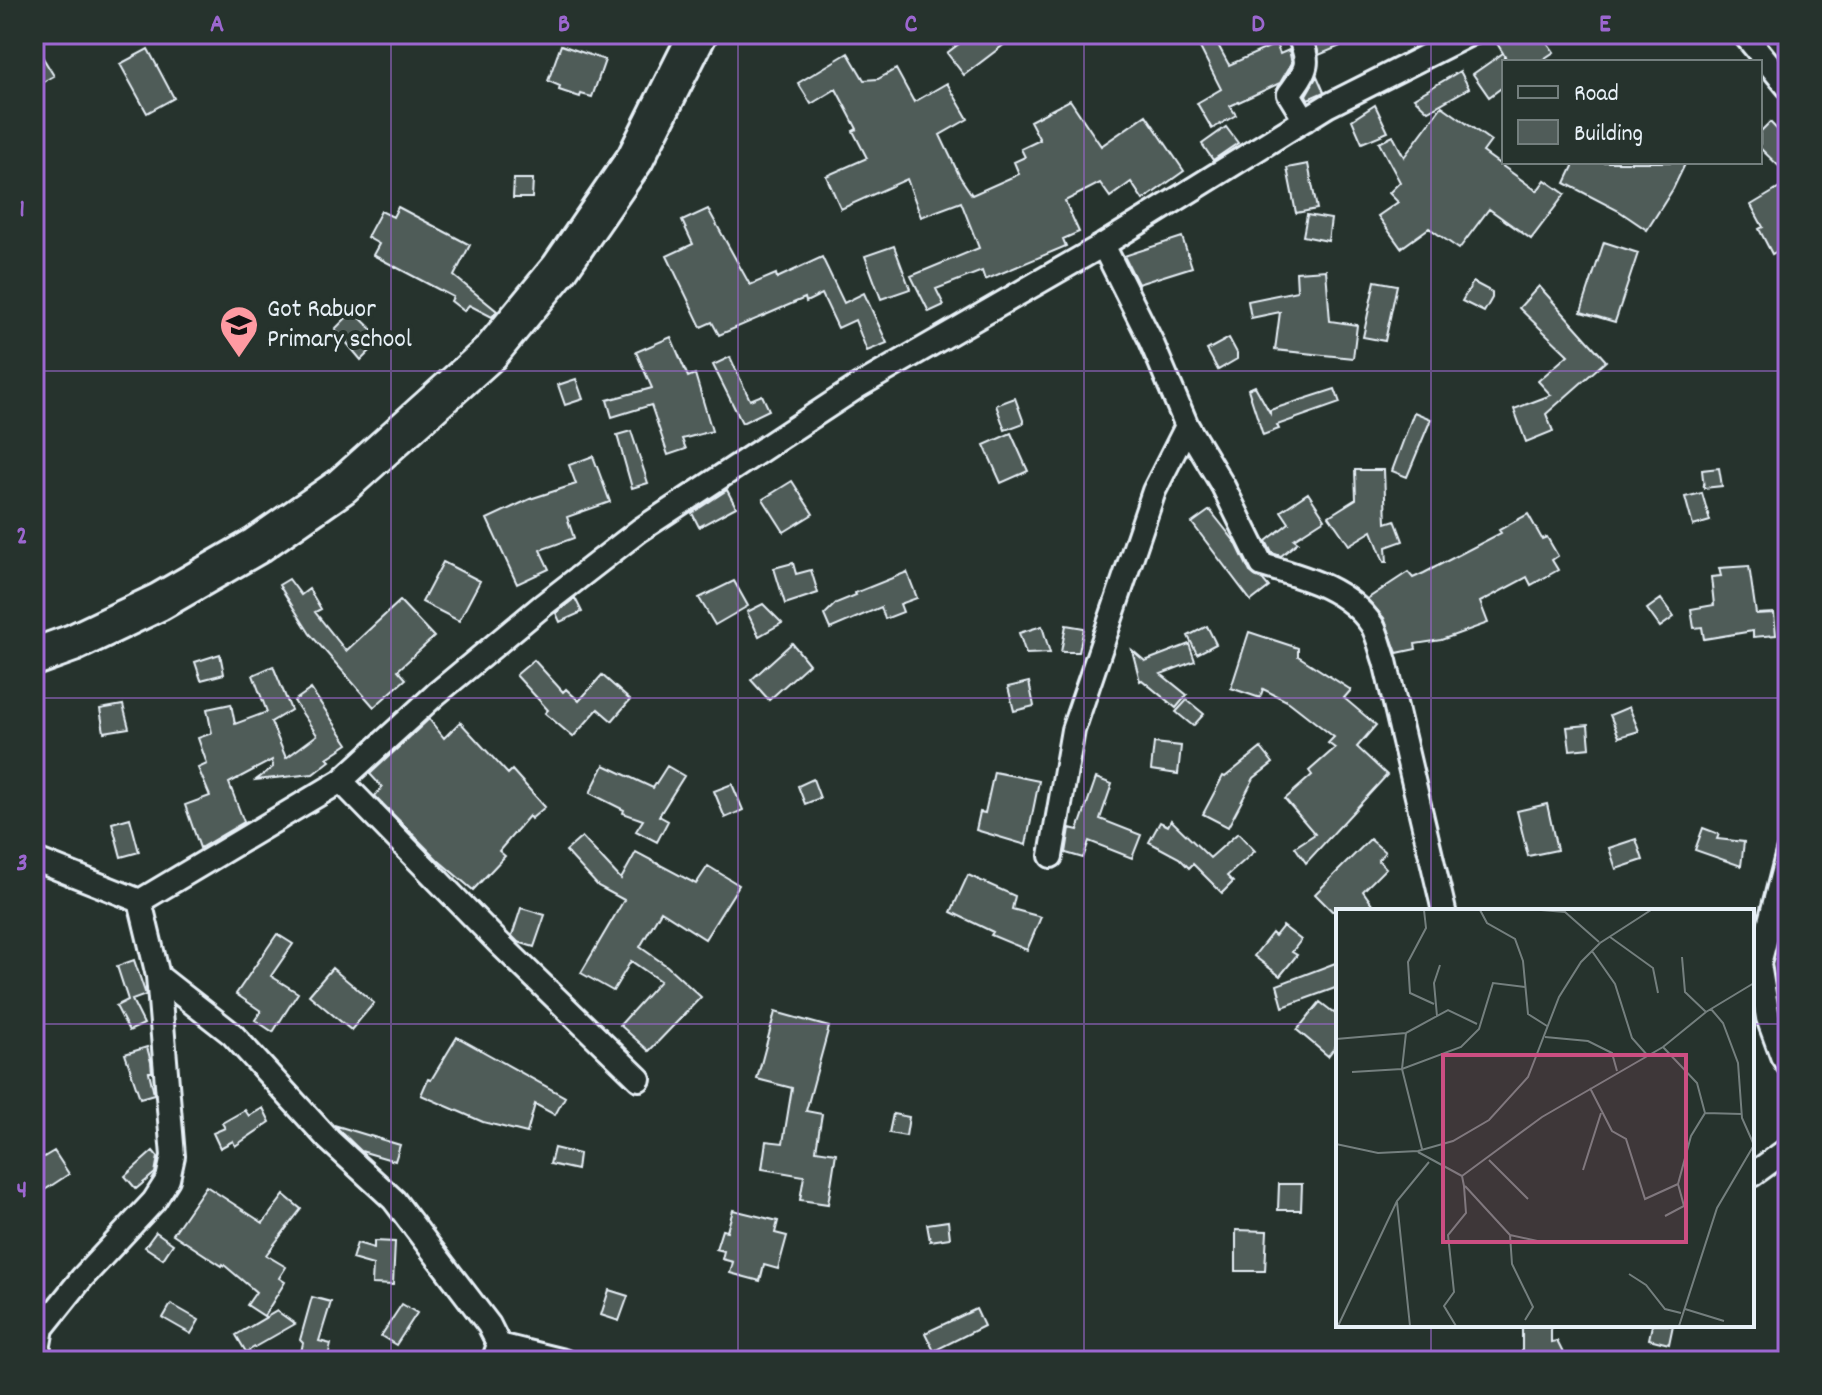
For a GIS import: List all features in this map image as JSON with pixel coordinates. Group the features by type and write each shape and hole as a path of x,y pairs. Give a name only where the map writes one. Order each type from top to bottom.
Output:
{"highway":[{"path":"34,657 73,643 159,602 256,546 342,486 490,353 560,268 635,159 698,34"}],"street":[{"path":"1298,34 1308,57 1305,71 1289,94 1305,120"},
{"path":"140,901 341,781 448,684 640,530 857,387 1103,245 1327,106 1470,34"},
{"path":"1744,34 1788,87"},
{"path":"1103,245 1151,341 1187,426 1223,486 1262,565 1332,589 1355,605 1373,627 1385,661 1444,909"},
{"path":"1051,856 1073,730 1154,491 1187,426"},
{"path":"341,781 509,953 639,1079"},
{"path":"1788,852 1755,967 1768,1018 1788,1065"},
{"path":"34,859 140,901"},
{"path":"36,1361 42,1328 82,1278 154,1201 168,1179 173,1156 158,976 140,901"},
{"path":"158,976 232,1034 329,1140 394,1200 489,1325 496,1353 564,1361"},
{"path":"1754,1174 1788,1149"}],"building":[{"path":"972,34 1018,34 964,75 947,53"},
{"path":"1193,34 1212,34 1229,65 1276,44 1280,54 1289,50 1292,63 1280,83 1230,106 1236,115 1212,129 1197,103 1221,89"},
{"path":"1321,34 1369,34 1319,55 1314,37"},
{"path":"1491,34 1541,34 1554,52 1542,60 1507,60 1504,55 1502,87 1489,97 1473,74 1503,53"},
{"path":"34,43 54,76 34,87"},
{"path":"561,45 605,60 592,97 581,94 580,97 559,90 560,86 548,81"},
{"path":"148,49 174,98 147,113 120,64"},
{"path":"848,53 864,80 878,79 896,69 914,102 947,83 968,119 940,135 972,195 1019,174 1014,162 1025,157 1021,149 1040,140 1030,121 1070,100 1101,146 1146,115 1184,171 1143,200 1131,182 1110,197 1100,183 1065,201 1079,232 1063,239 1066,246 985,280 982,271 936,289 944,305 929,312 911,276 979,248 961,202 921,217 907,179 841,209 826,176 867,158 853,131 857,129 836,89 811,104 798,83"},
{"path":"1460,71 1469,88 1428,111 1414,98"},
{"path":"1317,76 1324,92 1308,99 1306,95"},
{"path":"1375,105 1388,132 1362,143 1352,120"},
{"path":"1442,106 1491,141 1483,152 1537,191 1545,180 1565,194 1531,239 1489,209 1459,249 1429,228 1401,248 1378,216 1398,202 1389,193 1400,182 1379,143 1393,136 1404,157"},
{"path":"1770,122 1788,141 1788,175 1762,150 1762,130"},
{"path":"1226,127 1238,143 1213,160 1202,144"},
{"path":"1308,164 1317,209 1296,213 1287,168"},
{"path":"1574,164 1685,164 1647,230 1619,211 1565,183"},
{"path":"514,179 533,179 532,198 513,198"},
{"path":"1788,183 1788,207 1782,211 1788,222 1788,245 1772,254 1751,205"},
{"path":"398,207 470,245 454,276 497,311 492,317 469,305 464,311 451,301 453,297 373,255 379,244 367,237 381,211 393,217"},
{"path":"708,209 750,285 776,274 777,278 822,257 844,303 864,293 887,343 867,351 855,320 838,328 822,294 806,302 805,298 719,335 712,322 701,327 667,256 693,244 682,221"},
{"path":"1307,215 1331,219 1328,241 1303,236"},
{"path":"1182,237 1192,267 1138,284 1124,256"},
{"path":"1604,242 1638,253 1615,322 1581,312"},
{"path":"894,246 910,289 881,299 865,256"},
{"path":"1326,270 1330,321 1357,325 1353,358 1275,350 1280,312 1251,318 1248,301 1297,291 1296,272"},
{"path":"1375,281 1397,285 1385,341 1363,337"},
{"path":"1473,282 1492,292 1484,312 1462,301"},
{"path":"1539,286 1606,361 1546,414 1553,431 1526,442 1514,409 1551,395 1538,381 1568,355 1519,308"},
{"path":"353,311 382,339 361,360 335,329"},
{"path":"671,337 688,377 695,374 712,431 682,439 686,449 668,455 651,405 612,417 607,400 652,388 636,352"},
{"path":"1229,338 1237,359 1218,370 1207,350"},
{"path":"730,357 750,400 762,395 769,410 742,423 713,365"},
{"path":"576,379 583,399 565,405 558,385"},
{"path":"1255,386 1270,413 1270,410 1335,389 1340,403 1277,425 1279,429 1263,435 1248,389"},
{"path":"1015,398 1024,423 1005,430 996,405"},
{"path":"1414,412 1431,419 1407,477 1392,471"},
{"path":"631,431 648,483 632,488 617,435"},
{"path":"1011,433 1028,471 1001,483 984,445"},
{"path":"593,456 610,502 567,517 574,538 540,550 549,569 517,584 487,519 530,499 576,484 569,465"},
{"path":"1719,468 1722,486 1704,488 1702,470"},
{"path":"1355,470 1384,470 1386,523 1395,520 1403,541 1386,547 1387,562 1384,562 1372,531 1349,545 1329,516 1356,499"},
{"path":"792,481 813,514 784,532 763,499"},
{"path":"727,490 736,507 699,527 692,513"},
{"path":"1308,493 1325,519 1294,539 1298,542 1281,556 1272,553 1266,541 1289,523 1281,511"},
{"path":"1702,493 1710,521 1693,526 1685,497"},
{"path":"1210,510 1236,543 1250,572 1269,587 1251,601 1192,523"},
{"path":"1528,514 1542,539 1547,537 1558,556 1552,560 1558,570 1531,585 1527,577 1480,602 1488,623 1441,640 1415,644 1416,649 1397,653 1384,618 1367,599 1408,572 1413,578 1424,573 1501,533 1499,530"},
{"path":"443,562 480,581 459,621 422,602"},
{"path":"793,563 796,574 811,570 818,593 785,604 774,568"},
{"path":"1749,566 1756,614 1774,613 1776,635 1753,637 1753,631 1704,639 1702,627 1694,628 1691,609 1714,605 1711,577 1721,576 1719,568"},
{"path":"907,572 917,598 900,604 903,612 885,619 881,607 830,629 824,615 836,603"},
{"path":"289,579 301,595 309,589 321,609 315,612 346,651 400,601 434,637 398,670 406,679 374,707 310,634 279,585"},
{"path":"734,581 748,606 715,625 699,598"},
{"path":"575,598 582,612 560,622 556,613"},
{"path":"1661,599 1674,617 1660,627 1647,609"},
{"path":"763,604 782,623 759,636 747,612"},
{"path":"1066,625 1084,628 1079,652 1061,652"},
{"path":"1042,626 1050,653 1026,654 1019,633"},
{"path":"1207,626 1216,644 1197,654 1188,636"},
{"path":"1249,632 1298,648 1298,656 1351,690 1344,698 1376,725 1357,747 1387,775 1306,863 1295,847 1315,834 1285,799 1312,775 1309,771 1335,748 1328,743 1334,737 1289,702 1263,689 1260,698 1231,688"},
{"path":"792,643 809,664 769,700 751,680"},
{"path":"1189,644 1195,661 1161,674 1187,695 1176,708 1140,681 1132,650 1145,661"},
{"path":"220,654 224,674 201,680 195,662"},
{"path":"534,660 563,692 566,689 579,701 602,675 630,700 612,721 598,709 573,737 545,713 548,710 516,675"},
{"path":"273,666 291,710 271,722 286,758 317,735 294,701 311,689 348,744 327,758 330,761 313,774 256,780 273,767 272,760 229,783 244,822 200,848 185,805 210,796 198,768 207,764 198,738 212,733 207,709 231,704 235,724 267,712 253,675"},
{"path":"1029,682 1034,706 1014,711 1008,687"},
{"path":"1187,700 1204,714 1193,726 1176,712"},
{"path":"123,705 129,728 104,732 100,709"},
{"path":"1629,707 1639,731 1619,737 1610,715"},
{"path":"429,719 444,738 460,722 508,774 512,770 545,807 531,819 529,816 499,851 505,856 473,890 439,861 375,796 382,787 370,774"},
{"path":"1588,725 1590,748 1570,750 1567,727"},
{"path":"1154,743 1181,746 1178,774 1151,770"},
{"path":"1261,748 1273,763 1254,778 1228,827 1203,814 1223,776"},
{"path":"604,765 653,788 667,766 684,776 659,816 668,821 657,842 636,831 643,820 623,813 624,810 590,793"},
{"path":"994,772 1039,781 1026,845 976,830 980,812 985,813"},
{"path":"1096,778 1112,784 1100,819 1141,835 1132,858 1089,841 1083,858 1066,853 1070,828 1078,830"},
{"path":"813,779 820,798 805,804 798,786"},
{"path":"732,784 743,810 725,818 714,791"},
{"path":"1547,804 1557,850 1528,856 1517,811"},
{"path":"130,818 139,852 121,857 112,823"},
{"path":"1171,820 1210,858 1238,833 1255,851 1227,876 1233,882 1222,893 1193,864 1189,868 1179,858 1149,842 1160,822 1168,826"},
{"path":"1703,828 1719,834 1717,839 1744,842 1741,866 1695,850"},
{"path":"582,837 621,879 636,852 696,884 708,866 739,885 705,939 661,911 640,947 667,966 701,997 649,1051 620,1025 660,981 631,961 613,991 581,973 624,900 598,886 566,851"},
{"path":"1370,839 1385,852 1378,860 1386,868 1363,891 1376,909 1332,911 1315,894"},
{"path":"1636,839 1643,860 1616,869 1609,848"},
{"path":"968,875 1015,896 1012,909 1041,917 1027,950 991,935 993,932 951,912"},
{"path":"521,908 545,915 534,947 518,942 512,936"},
{"path":"1283,926 1301,940 1292,952 1297,955 1280,976 1254,956 1272,933 1275,936"},
{"path":"277,934 293,944 271,976 298,993 273,1032 255,1020 261,1011 236,994"},
{"path":"134,960 146,995 132,1000 144,1024 129,1031 116,1006 128,1000 117,966"},
{"path":"1336,963 1336,988 1283,1007 1277,985"},
{"path":"332,968 374,1003 351,1030 309,995"},
{"path":"1320,1002 1336,1014 1336,1046 1328,1056 1297,1030"},
{"path":"775,1012 829,1027 806,1111 822,1114 816,1150 836,1153 828,1204 800,1200 804,1176 762,1169 766,1141 783,1143 792,1088 757,1079"},
{"path":"457,1037 565,1097 555,1115 535,1104 527,1133 483,1122 421,1095 428,1079 431,1080"},
{"path":"147,1047 154,1094 140,1098 125,1054"},
{"path":"263,1108 270,1122 235,1146 233,1141 220,1148 213,1133 225,1128 222,1123 245,1110 249,1116"},
{"path":"893,1114 909,1117 906,1136 889,1133"},
{"path":"334,1125 400,1145 395,1161 361,1151"},
{"path":"554,1148 579,1154 577,1170 550,1164"},
{"path":"54,1151 69,1174 34,1197 34,1163"},
{"path":"153,1151 158,1157 155,1173 136,1189 125,1176"},
{"path":"1279,1184 1302,1184 1301,1210 1278,1210"},
{"path":"206,1186 263,1223 284,1195 301,1209 266,1255 286,1267 279,1278 285,1282 264,1316 247,1305 256,1292 223,1264 173,1234"},
{"path":"733,1210 778,1221 775,1233 787,1236 778,1269 764,1265 760,1281 730,1273 733,1262 722,1259 724,1251 716,1249 722,1230 727,1231"},
{"path":"948,1221 950,1238 930,1241 927,1224"},
{"path":"1236,1230 1267,1231 1265,1271 1236,1271"},
{"path":"156,1232 173,1244 163,1259 145,1247"},
{"path":"374,1241 395,1242 393,1285 372,1284 373,1265 352,1259 357,1243 374,1248"},
{"path":"609,1290 628,1296 619,1321 601,1315"},
{"path":"312,1297 331,1302 319,1341 331,1344 327,1361 299,1361 303,1343 300,1340"},
{"path":"171,1304 199,1320 191,1334 163,1318"},
{"path":"402,1304 417,1313 396,1345 381,1336"},
{"path":"976,1309 984,1326 934,1351 925,1333"},
{"path":"277,1311 295,1324 246,1352 236,1335"},
{"path":"1522,1327 1551,1327 1551,1342 1557,1341 1566,1359 1522,1358"},
{"path":"1652,1327 1673,1327 1669,1344 1649,1339"}],"place":[{"name":"Got Rabuor Primary school","path":"239,359"}]}
